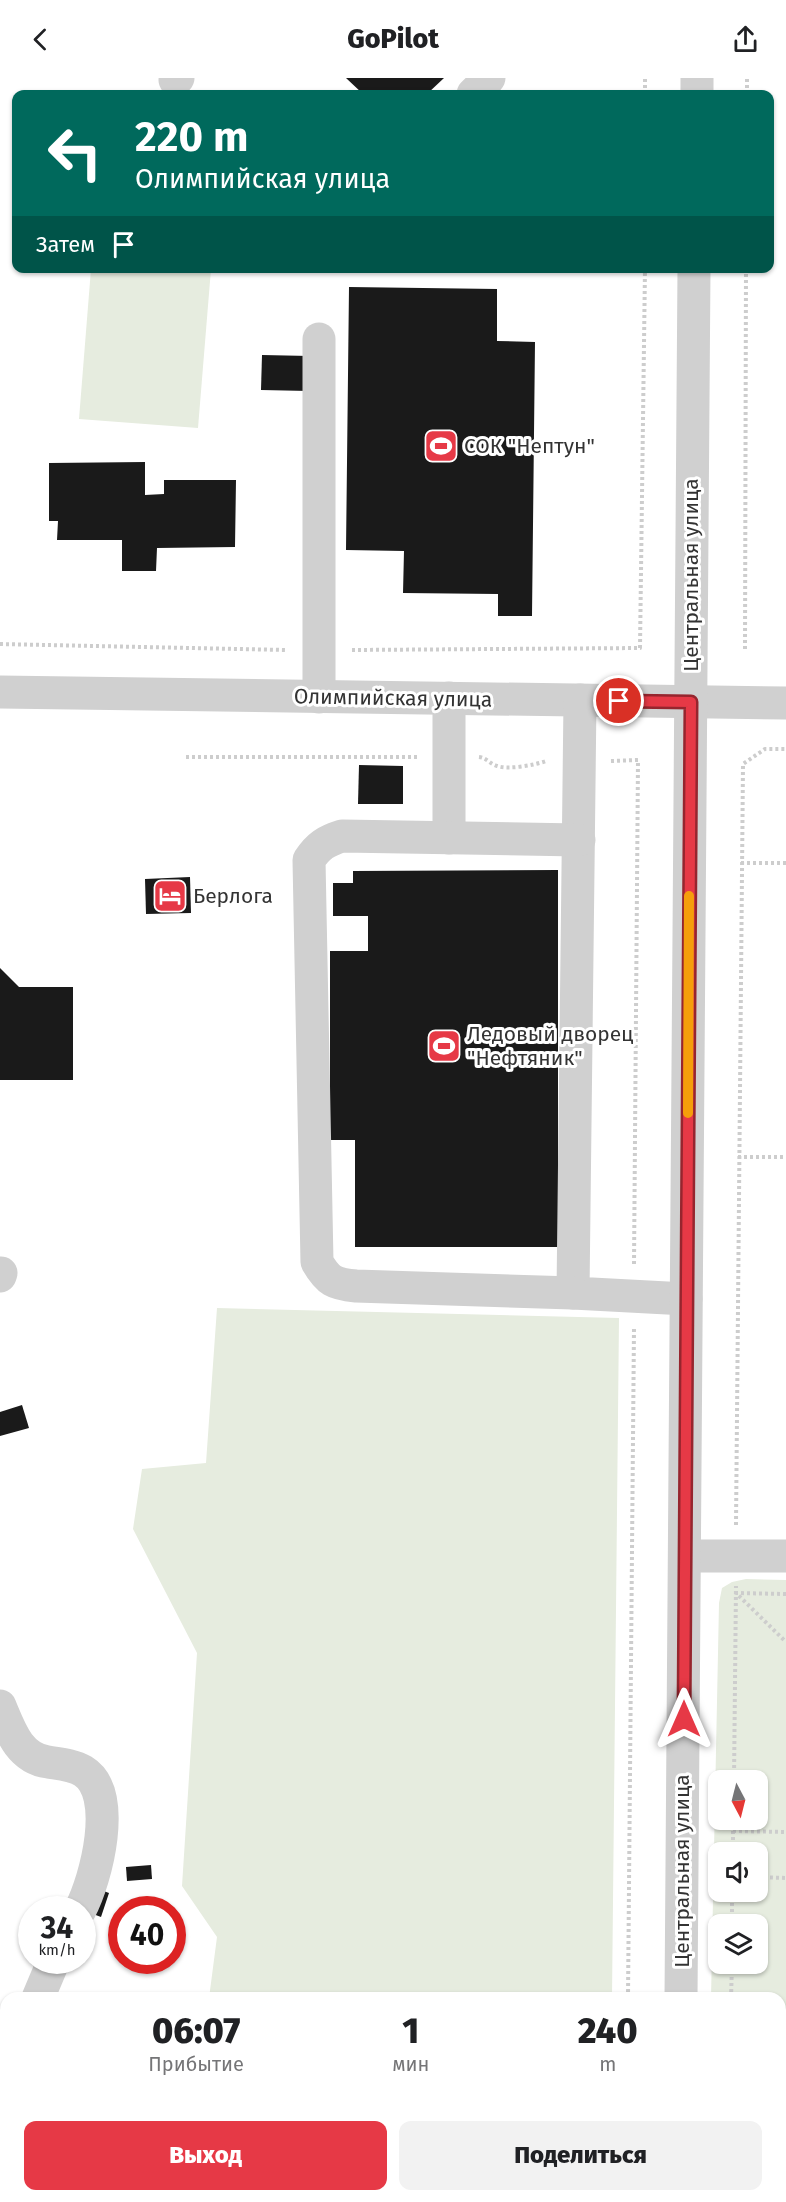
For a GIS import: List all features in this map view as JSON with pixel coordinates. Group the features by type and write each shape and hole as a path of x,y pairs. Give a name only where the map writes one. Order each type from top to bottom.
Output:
{"street":[{"path":"477,90 489,78"},
{"name":"Центральная улица","path":"681,1992 694,273"},
{"path":"319,339 319,697"},
{"name":"Олимпийская улица","path":"0,692 786,703"},
{"path":"449,698 449,838"},
{"path":"573,1293 580,700"},
{"path":"579,840 342,837 326,841 316,849 309,860 317,1262 325,1276 339,1284 686,1299"},
{"path":"685,1556 786,1556"},
{"path":"0,1706 15,1739 27,1754 39,1761 70,1766 85,1772 97,1786 101,1800 100,1842 87,1896"},
{"path":"41,1992 48,1974"}],"path":[{"path":"640,648 645,273"},
{"path":"745,649 746,273"},
{"path":"734,1770 743,764 765,749 786,749"},
{"path":"186,757 483,757 498,767 534,765 550,760 638,760 628,1992"},
{"path":"741,863 786,864"},
{"path":"738,1157 786,1157"},
{"path":"736,1593 786,1594"},
{"path":"736,1593 786,1642"},
{"path":"733,1842 733,1831 786,1832"},
{"path":"768,1877 786,1878"},
{"path":"731,1992 732,1974"}],"shaded area":[{"path":"91,273 211,273 198,428 79,419"},
{"path":"217,1308 619,1318 612,1992 210,1992 217,1937 182,1886 197,1653 133,1529 142,1469 206,1463"},
{"path":"746,1579 786,1580 786,1992 711,1992 711,1974 768,1974 768,1914 713,1914 713,1902 768,1902 768,1842 714,1842 714,1830 768,1830 768,1770 716,1770 719,1603 722,1588 732,1582"}],"building":[{"path":"346,78 444,78 431,90 359,90"},
{"name":"СОК \"Нептун\"","path":"349,287 497,289 497,341 535,342 532,616 498,616 498,594 403,593 404,551 346,550"},
{"path":"262,355 310,356 309,391 261,390"},
{"path":"145,462 145,495 164,494 164,480 236,480 235,547 157,548 156,571 122,571 122,540 57,540 58,521 49,521 49,463"},
{"path":"359,765 403,766 403,804 358,804"},
{"name":"Ледовый дворец \"Нефтяник\"","path":"558,870 558,1247 355,1247 355,1140 330,1140 330,951 368,951 368,916 333,916 333,883 353,883 353,871"},
{"path":"190,877 191,913 146,914 145,879"},
{"path":"0,968 19,987 73,987 73,1080 0,1080"},
{"path":"22,1405 29,1428 0,1436 0,1412"},
{"path":"151,1865 152,1879 127,1881 126,1867"},
{"path":"93,1887 109,1893 101,1917 96,1915 96,1896 90,1896"}],"slow traffic":[{"path":"688,1113 689,896"}],"place":[{"name":"СОК \"Нептун\"","path":"441,446"},
{"name":"Берлога","path":"170,896"},
{"name":"Ледовый дворец \"Нефтяник\"","path":"444,1046"}],"route":[{"path":"619,701 691,702 684,1719"}]}
